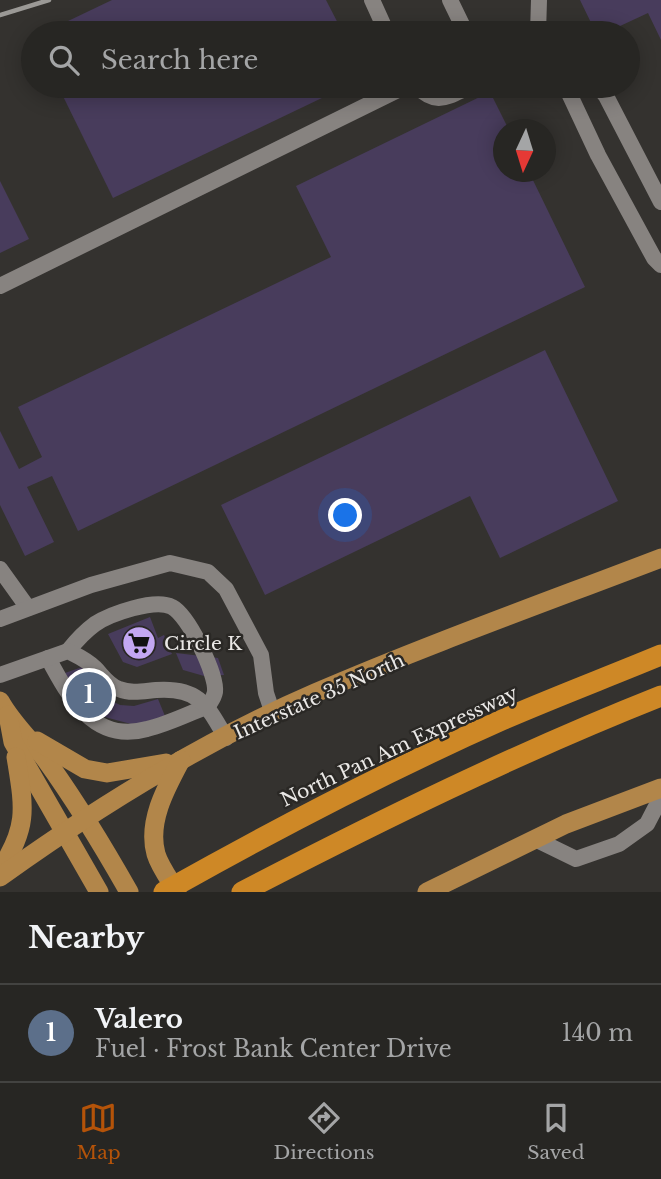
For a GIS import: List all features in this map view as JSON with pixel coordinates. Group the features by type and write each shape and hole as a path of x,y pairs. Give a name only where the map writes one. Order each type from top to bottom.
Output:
{"highway":[{"name":"North Pan Am Expressway","path":"164,892 296,820 503,720 661,655"},
{"path":"242,892 449,788 661,696"}],"main road":[{"name":"Interstate 35 North","path":"0,877 63,831 181,760 314,694 661,558"},
{"path":"3,712 21,739 86,817 129,892"},
{"path":"21,739 85,769 107,773 181,760"},
{"path":"21,739 63,831 99,892"},
{"path":"0,870 13,850 21,830 21,739"},
{"path":"177,892 157,856 154,842 158,812 181,760"},
{"path":"427,892 599,809 661,788"}],"lane":[{"path":"372,0 382,21"},
{"path":"450,0 460,21"},
{"path":"538,21 539,0"},
{"path":"0,286 382,98"},
{"path":"571,98 598,155 654,258 661,265"},
{"path":"607,98 661,202"},
{"path":"0,619 91,585 170,564 208,572 226,589 261,655 266,694 273,714"},
{"path":"0,569 28,608"},
{"path":"0,675 48,658 68,651 98,622 134,608 154,604 170,605 183,615 193,631 214,682 213,698 208,706 149,729 133,732 116,730 98,723 82,712 69,696 48,658"},
{"path":"68,651 83,658 109,684 118,689 127,692 170,690 199,698 208,706 226,737"},
{"path":"535,839 576,859 619,844 648,824 661,797"}],"building":[{"path":"112,0 326,0 337,21 68,21"},
{"path":"580,0 661,0 661,40 648,13 631,21 590,21"},
{"path":"64,98 322,98 113,198"},
{"path":"478,98 493,98 504,119 493,119 493,182 534,182 585,287 78,531 52,476 27,487 54,542 25,556 0,505 0,431 19,469 42,457 18,407 331,257 296,186"},
{"path":"0,181 29,239 0,253"},
{"path":"545,350 618,501 500,558 470,496 265,595 221,505"},
{"name":"Circle K","path":"150,617 158,638 164,635 172,654 137,667 123,662 108,634"},
{"path":"176,653 218,658 224,675 204,676 183,670"},
{"path":"82,667 90,684 110,700 120,705 134,706 158,699 165,716 149,722 131,724 101,716 78,697 65,673"}],"railway":[{"path":"0,15 49,0"}],"place":[{"name":"Circle K","path":"139,643"},
{"name":"Valero","path":"89,695"}]}
